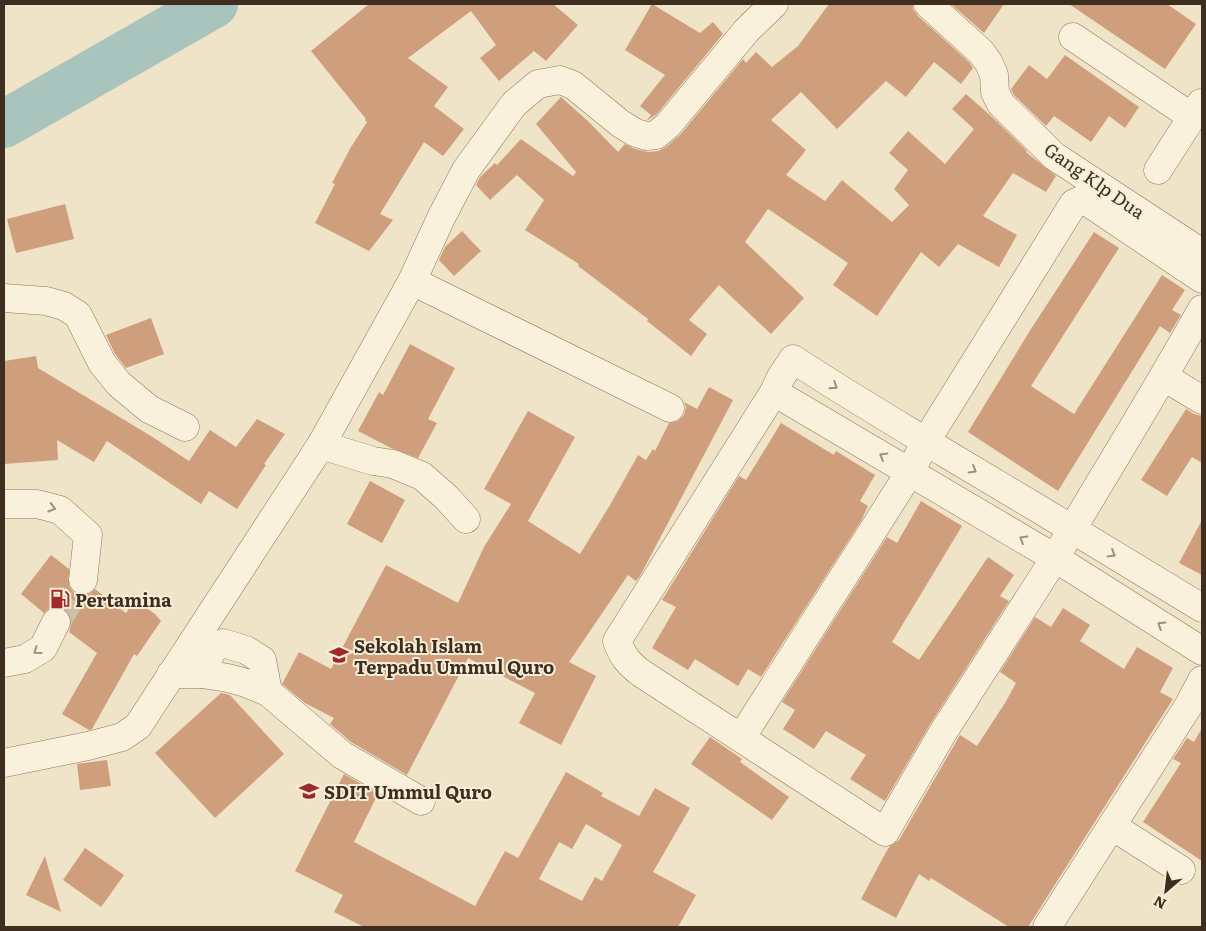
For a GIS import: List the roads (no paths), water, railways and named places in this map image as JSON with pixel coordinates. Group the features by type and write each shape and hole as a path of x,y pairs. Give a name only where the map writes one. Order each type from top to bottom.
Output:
{"street":[{"path":"4,763 122,737 138,726 321,445 412,281 466,170 514,104 538,84 560,80 573,85 621,124 647,136 656,135 668,125 747,30 774,4"},
{"name":"Gang Klp Dua","path":"928,4 981,52 989,63 994,75 995,92 1001,104 1054,156 1202,252"},
{"path":"1073,37 1197,110 1158,170"},
{"path":"742,738 910,472 926,441 1074,203 1081,200 1089,204 1202,279"},
{"path":"412,281 670,408"},
{"path":"4,298 46,301 64,306 78,315 102,363 119,384 149,409 184,427"},
{"path":"1202,309 1164,377 1072,530 942,734 885,832 641,673 629,664 621,652 617,641 793,359 840,390 926,441 1072,530 1202,608"},
{"path":"1164,377 1202,400"},
{"path":"774,392 1055,558 1202,651"},
{"path":"321,445 373,461 393,464 422,476 446,497 466,519"},
{"path":"4,504 37,504 60,510 88,535 83,580"},
{"path":"4,663 25,659 43,648 56,622"},
{"path":"171,674 202,674 246,682 268,692 342,755 421,801"},
{"path":"1047,927 1189,705 1202,680"},
{"path":"1112,826 1181,870"}],"waterway":[{"path":"4,124 214,4"}],"tunnel":[{"path":"56,622 83,580"}],"place":[{"name":"Pertamina","path":"60,599"},
{"name":"Sekolah Islam Terpadu Ummul Quro","path":"339,655"},
{"name":"SDIT Ummul Quro","path":"309,791"}]}
